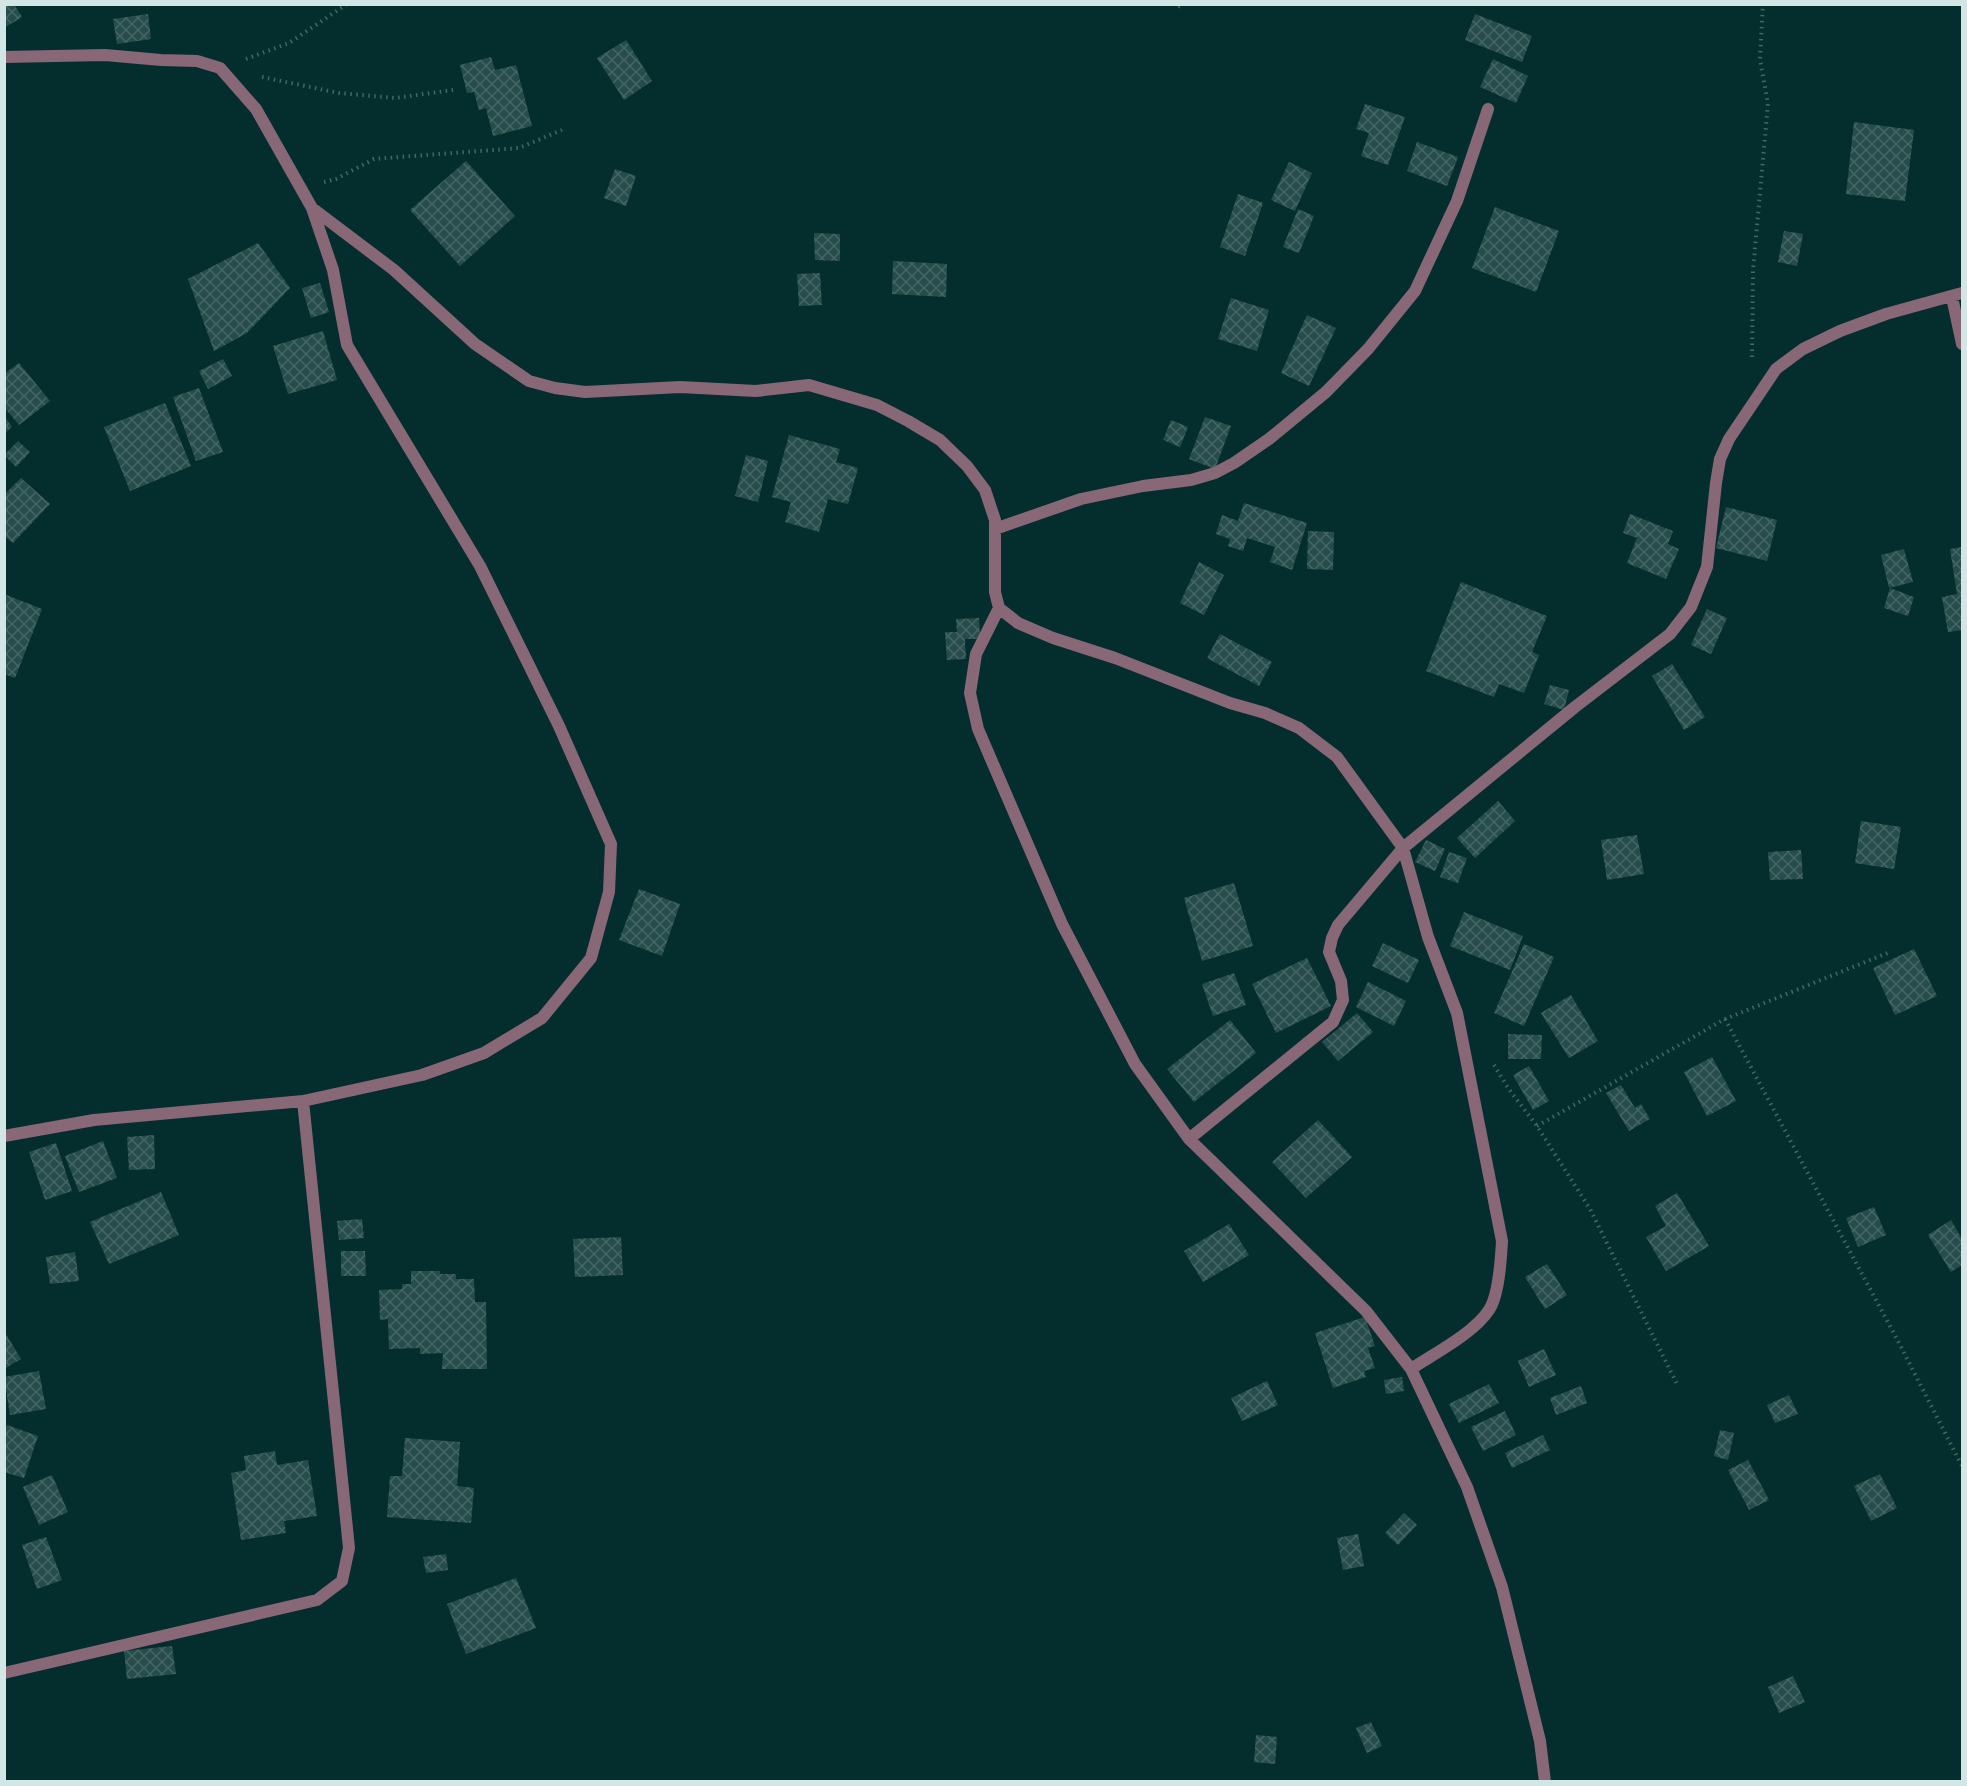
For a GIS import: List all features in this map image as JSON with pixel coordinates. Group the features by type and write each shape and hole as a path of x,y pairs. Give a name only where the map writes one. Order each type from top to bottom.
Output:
{"street":[{"path":"4,57 105,55 197,61 220,68 256,109 312,208 333,270 347,345 480,566 559,726 611,844 609,892 591,958 542,1018 484,1053 422,1075 303,1101 94,1120 4,1136"},
{"path":"995,529 1081,499 1143,486 1191,480 1215,473 1269,439 1326,392 1368,349 1415,291 1456,201 1488,109"},
{"path":"312,208 394,270 475,344 529,381 555,388 585,392 680,387 756,391 809,385 877,405 940,440 967,466 985,490 995,520 995,592 999,608 1018,623 1230,703 1265,713 1299,728 1337,757 1403,848 1428,937 1457,1013 1502,1241 1499,1275 1490,1308 1474,1326 1411,1369"},
{"path":"1190,1139 1333,1022 1343,1000 1341,981 1329,951 1332,938 1338,925 1403,848 1575,707 1670,634 1680,622 1691,607 1707,567 1720,459 1729,439 1776,369 1803,349 1840,331 1886,314 1957,295 1962,344"},
{"path":"999,608 976,654 970,693 978,729 1062,924 1135,1064 1190,1139 1366,1311 1411,1369 1467,1487 1502,1587 1540,1741 1545,1782"},
{"path":"4,1673 317,1600 342,1581 349,1548 303,1101"}],"path":[{"path":"220,68 289,43 347,4"},
{"path":"1752,361 1753,270 1768,104 1760,59 1762,4"},
{"path":"220,68 339,93 395,98 453,90"},
{"path":"300,187 336,179 374,159 519,148 562,130"},
{"path":"1537,1126 1725,1019 1890,952"},
{"path":"1725,1019 1898,1341 1962,1466"},
{"path":"1490,1058 1590,1209 1677,1384"}],"building":[{"path":"4,4 14,4 22,17 4,28"},
{"path":"148,14 151,39 117,44 113,19"},
{"path":"1475,14 1532,36 1522,62 1465,40"},
{"path":"626,40 652,81 624,100 597,58"},
{"path":"491,57 495,70 516,65 532,126 493,136 486,108 479,110 474,92 467,93 460,65"},
{"path":"1493,59 1528,76 1516,103 1480,87"},
{"path":"1365,104 1405,117 1388,165 1361,156 1369,133 1356,129"},
{"path":"1854,122 1914,130 1905,201 1846,194"},
{"path":"1417,142 1458,157 1447,186 1407,171"},
{"path":"466,161 515,216 460,266 410,210"},
{"path":"1289,162 1312,173 1295,211 1271,200"},
{"path":"615,169 636,176 626,206 604,198"},
{"path":"1238,194 1263,203 1245,256 1220,247"},
{"path":"1495,207 1559,231 1536,292 1472,268"},
{"path":"1298,209 1314,216 1299,253 1283,247"},
{"path":"1784,231 1803,234 1797,266 1778,262"},
{"path":"814,233 840,234 840,261 815,260"},
{"path":"258,243 290,288 247,333 214,351 188,279"},
{"path":"893,261 947,264 946,297 892,294"},
{"path":"820,273 822,305 799,306 797,274"},
{"path":"320,283 329,312 311,318 302,288"},
{"path":"1231,298 1269,310 1257,351 1218,339"},
{"path":"1307,315 1336,328 1309,386 1281,373"},
{"path":"323,331 337,380 288,394 273,346"},
{"path":"223,359 232,376 208,389 199,371"},
{"path":"19,363 50,401 19,425 4,407 4,374"},
{"path":"199,388 223,452 196,461 173,397"},
{"path":"165,403 191,466 130,491 104,427"},
{"path":"5,417 12,427 5,433"},
{"path":"1205,417 1231,426 1215,469 1189,459"},
{"path":"1171,420 1188,427 1180,447 1163,440"},
{"path":"789,435 840,449 836,462 858,468 848,504 828,499 819,532 785,522 791,502 772,497"},
{"path":"18,441 30,452 16,467 4,455"},
{"path":"746,455 768,461 758,502 735,496"},
{"path":"21,478 50,504 13,543 4,536 4,495"},
{"path":"1244,503 1307,523 1292,570 1270,562 1275,547 1247,538 1243,551 1228,546 1230,539 1216,534 1222,515 1238,521"},
{"path":"1726,507 1777,520 1767,561 1716,548"},
{"path":"1630,514 1673,531 1668,544 1679,549 1666,579 1627,563 1637,538 1623,533"},
{"path":"1308,531 1334,532 1333,570 1307,569"},
{"path":"1962,547 1962,630 1948,632 1942,597 1957,594 1950,549"},
{"path":"1904,549 1913,582 1889,588 1881,555"},
{"path":"1199,562 1224,575 1204,615 1180,603"},
{"path":"1461,582 1547,616 1532,652 1539,655 1524,693 1499,684 1494,697 1426,671"},
{"path":"1890,588 1914,597 1908,616 1884,608"},
{"path":"4,594 42,609 15,678 4,674"},
{"path":"1707,609 1727,618 1711,654 1691,645"},
{"path":"979,618 980,639 965,639 966,659 947,660 945,632 957,632 956,619"},
{"path":"1220,634 1272,662 1259,686 1207,658"},
{"path":"1672,664 1705,717 1684,730 1652,676"},
{"path":"1550,685 1569,690 1564,710 1544,704"},
{"path":"1498,801 1515,821 1475,858 1457,838"},
{"path":"1861,821 1901,827 1894,869 1855,863"},
{"path":"1637,835 1644,874 1607,880 1601,840"},
{"path":"1426,840 1445,849 1435,871 1415,862"},
{"path":"1801,850 1803,879 1770,880 1768,852"},
{"path":"1449,852 1467,858 1458,883 1440,877"},
{"path":"1234,883 1253,946 1202,961 1184,898"},
{"path":"639,889 680,904 662,956 619,940"},
{"path":"1464,912 1523,936 1510,970 1450,946"},
{"path":"1383,943 1419,960 1408,983 1372,966"},
{"path":"1524,944 1554,957 1524,1026 1494,1013"},
{"path":"1914,949 1937,996 1895,1015 1873,968"},
{"path":"1307,958 1331,1006 1276,1033 1252,984"},
{"path":"1234,973 1246,1005 1213,1016 1202,984"},
{"path":"1368,982 1406,1001 1394,1026 1356,1007"},
{"path":"1571,995 1598,1041 1569,1058 1541,1013"},
{"path":"1357,1013 1373,1032 1338,1061 1322,1042"},
{"path":"1230,1020 1256,1053 1194,1102 1167,1069"},
{"path":"1508,1034 1542,1035 1541,1059 1508,1059"},
{"path":"1712,1057 1736,1101 1707,1116 1684,1072"},
{"path":"1529,1066 1549,1101 1533,1110 1513,1075"},
{"path":"1621,1085 1635,1108 1641,1104 1650,1119 1629,1131 1606,1093"},
{"path":"1318,1120 1352,1157 1306,1198 1272,1162"},
{"path":"154,1135 155,1169 129,1170 127,1137"},
{"path":"103,1141 117,1178 79,1192 65,1156"},
{"path":"56,1143 72,1191 45,1200 29,1152"},
{"path":"161,1192 179,1235 109,1264 90,1222"},
{"path":"1677,1193 1709,1246 1666,1271 1646,1237 1666,1226 1655,1206"},
{"path":"1874,1207 1886,1235 1858,1247 1846,1218"},
{"path":"362,1219 364,1238 339,1240 337,1221"},
{"path":"1951,1220 1962,1239 1962,1265 1951,1272 1928,1235"},
{"path":"1229,1224 1249,1255 1203,1282 1184,1251"},
{"path":"621,1237 623,1275 575,1277 573,1239"},
{"path":"341,1251 365,1251 366,1276 341,1276"},
{"path":"75,1252 79,1281 50,1284 46,1257"},
{"path":"1547,1264 1567,1295 1545,1309 1525,1277"},
{"path":"411,1271 440,1271 440,1274 456,1274 456,1279 474,1279 475,1302 486,1302 487,1369 442,1369 443,1353 420,1354 420,1348 389,1349 388,1319 380,1320 379,1290 402,1289 402,1284 411,1284"},
{"path":"1365,1317 1375,1346 1368,1348 1375,1368 1364,1371 1366,1377 1333,1388 1315,1333"},
{"path":"4,1331 21,1359 4,1369"},
{"path":"1544,1349 1556,1375 1529,1387 1518,1361"},
{"path":"39,1371 46,1409 10,1415 4,1377"},
{"path":"1402,1377 1404,1391 1386,1394 1384,1380"},
{"path":"1267,1381 1278,1405 1242,1421 1231,1398"},
{"path":"1489,1384 1499,1403 1459,1423 1449,1404"},
{"path":"1581,1386 1587,1403 1556,1415 1550,1398"},
{"path":"1789,1395 1798,1414 1775,1423 1767,1405"},
{"path":"1505,1411 1516,1435 1483,1451 1471,1427"},
{"path":"7,1425 38,1436 24,1478 4,1472 4,1431"},
{"path":"1720,1430 1734,1433 1728,1460 1714,1456"},
{"path":"1543,1435 1550,1450 1512,1468 1505,1453"},
{"path":"405,1438 460,1442 457,1486 474,1488 471,1523 387,1517 390,1476 402,1476"},
{"path":"275,1451 277,1465 308,1460 317,1516 284,1521 286,1533 241,1540 231,1473 246,1470 244,1456"},
{"path":"1748,1460 1769,1500 1749,1510 1728,1470"},
{"path":"1880,1474 1897,1508 1871,1521 1854,1486"},
{"path":"52,1475 68,1512 39,1525 23,1487"},
{"path":"1404,1513 1417,1525 1398,1545 1385,1533"},
{"path":"1358,1534 1364,1566 1343,1570 1337,1538"},
{"path":"46,1537 62,1580 37,1589 22,1545"},
{"path":"446,1554 448,1570 426,1573 423,1557"},
{"path":"516,1578 536,1628 466,1654 447,1604"},
{"path":"172,1646 176,1674 127,1679 124,1651"},
{"path":"1793,1676 1805,1702 1779,1713 1768,1687"},
{"path":"1371,1722 1382,1746 1367,1753 1356,1728"},
{"path":"1256,1735 1277,1737 1275,1764 1254,1762"}]}
